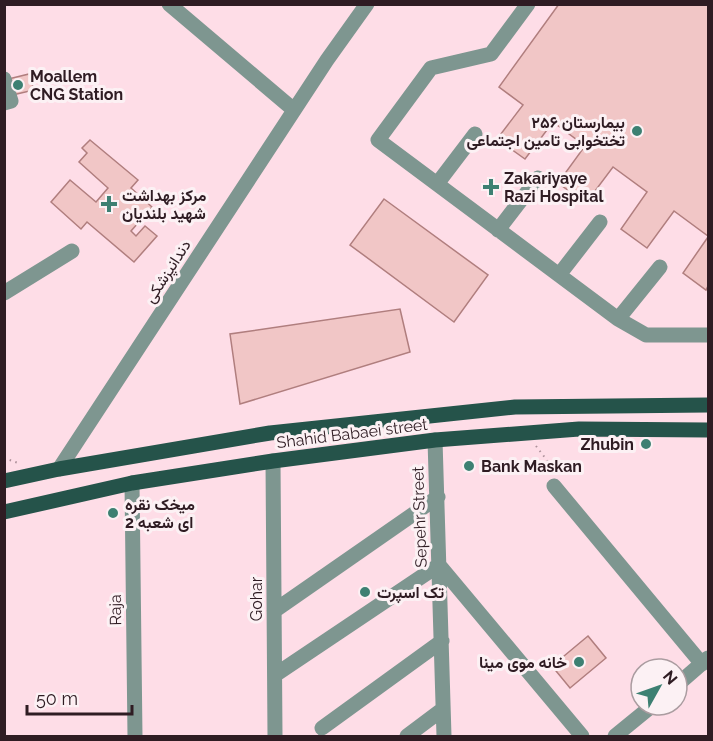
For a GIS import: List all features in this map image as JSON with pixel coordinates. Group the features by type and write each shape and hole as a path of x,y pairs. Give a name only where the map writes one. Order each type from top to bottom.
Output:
{"main road":[{"name":"Shahid Babaei street","path":"4,481 59,469 270,433 515,407 708,405"},
{"name":"Shahid Babaei street","path":"8,512 132,483 273,461 435,440 579,429 708,430"},
{"path":"4,472 22,477"}],"street":[{"path":"169,4 294,110"},
{"name":"دندانپزشکی","path":"59,469 294,110 367,4"},
{"path":"528,4 491,54 431,68 378,140 618,319 646,335 708,335"},
{"path":"4,79 11,101 4,103"},
{"path":"437,184 475,134"},
{"path":"498,230 538,178"},
{"path":"559,275 600,222"},
{"path":"4,294 72,251"},
{"path":"618,319 660,267"},
{"name":"Sepehr Street","path":"435,440 444,736"},
{"name":"Gohar","path":"273,461 275,736"},
{"name":"Raja","path":"132,483 135,736"},
{"path":"554,486 705,661 689,675"},
{"path":"274,611 438,497"},
{"path":"275,675 439,565 582,736"},
{"path":"322,728 442,641"},
{"path":"407,736 443,709"},
{"path":"615,736 638,717"}],"path":[{"path":"526,432 557,474 554,486"}],"building":[{"name":"بیمارستان ۲۵۶ تختخوابی تامین اجتماعی","path":"559,4 708,4 708,236 674,211 647,248 621,229 647,192 613,167 586,203 558,183 585,146 553,122 525,159 497,139 523,105 499,87"},
{"name":"Moallem CNG Station","path":"29,74 34,90 4,97 4,80"},
{"path":"90,140 138,180 131,188 152,207 131,231 136,236 145,226 157,236 134,262 87,222 81,229 51,202 70,180 96,202 108,188 79,162 87,153 82,148"},
{"path":"384,199 488,275 454,322 350,245"},
{"path":"708,237 708,286 706,290 683,273"},
{"path":"400,309 410,352 240,404 230,334"},
{"name":"خانه موی مینا","path":"588,636 606,658 570,688 552,666"}],"place":[{"name":"Moallem CNG Station","path":"18,85"},
{"name":"بیمارستان ۲۵۶ تختخوابی تامین اجتماعی","path":"637,131"},
{"name":"Zakariyaye Razi Hospital","path":"491,187"},
{"name":"مرکز بهداشت شهید بلندیان","path":"109,204"},
{"name":"Zhubin","path":"646,444"},
{"name":"Bank Maskan","path":"469,466"},
{"name":"میخک نقره ای شعبه 2","path":"113,513"},
{"name":"تک اسپرت","path":"365,592"},
{"name":"خانه موی مینا","path":"579,662"}]}
